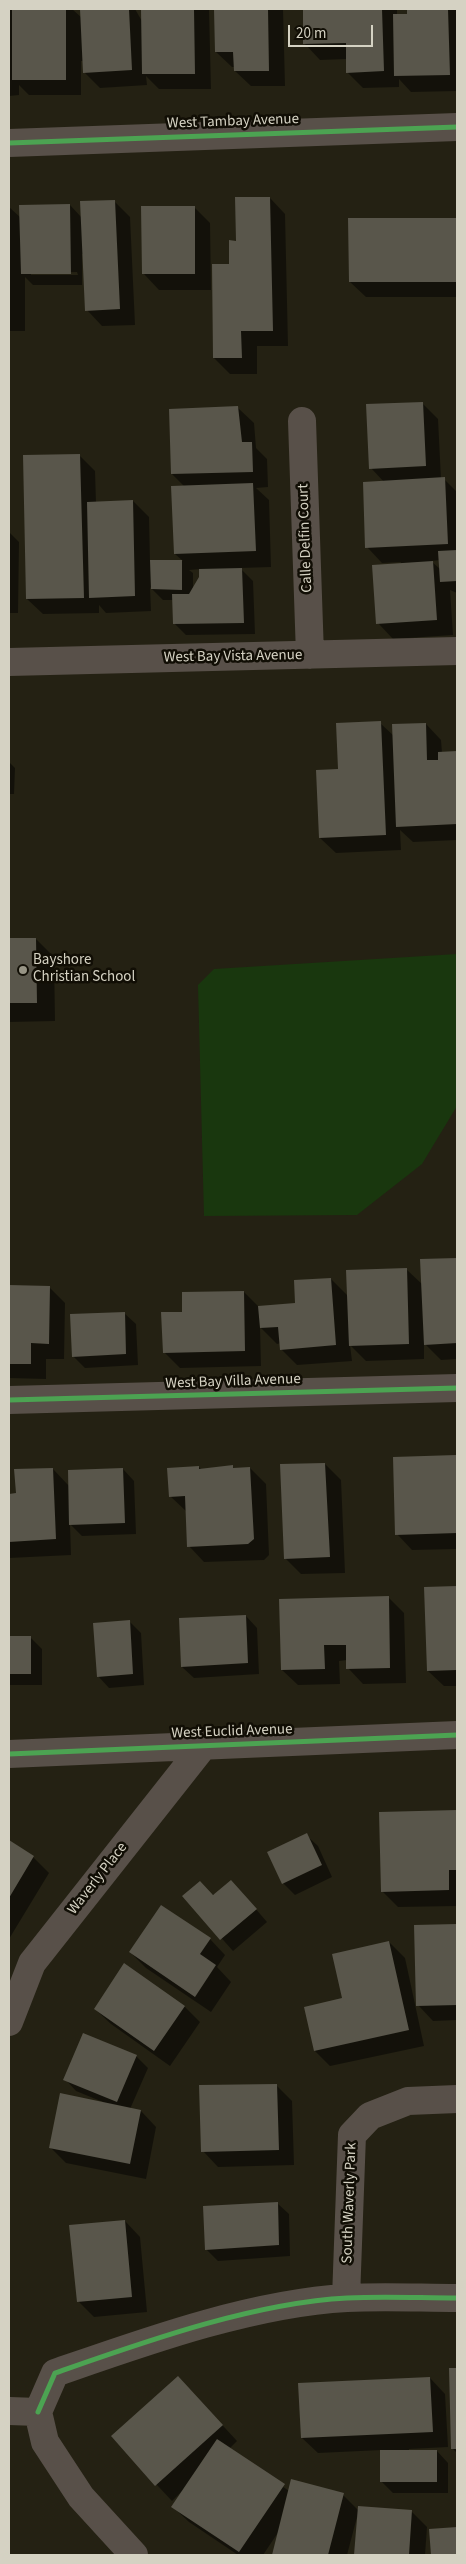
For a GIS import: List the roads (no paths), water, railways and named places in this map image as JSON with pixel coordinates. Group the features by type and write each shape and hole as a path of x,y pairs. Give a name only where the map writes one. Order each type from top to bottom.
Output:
{"street":[{"name":"West Tambay Avenue","path":"9,142 457,127"},
{"name":"Calle Delfin Court","path":"302,422 310,655"},
{"name":"West Bay Vista Avenue","path":"9,662 457,651"},
{"name":"West Bay Villa Avenue","path":"9,1400 457,1388"},
{"name":"West Euclid Avenue","path":"9,1754 457,1735"},
{"name":"Waverly Place","path":"9,2022 32,1963 204,1745"},
{"name":"South Waverly Park","path":"346,2298 352,2135 370,2116 408,2101 457,2099"},
{"path":"134,2555 81,2498 45,2442 38,2412 55,2373 146,2342 265,2310 346,2298 457,2298"},
{"path":"9,2411 38,2412"}],"place":[{"name":"Bayshore Christian School","path":"23,970"}]}
